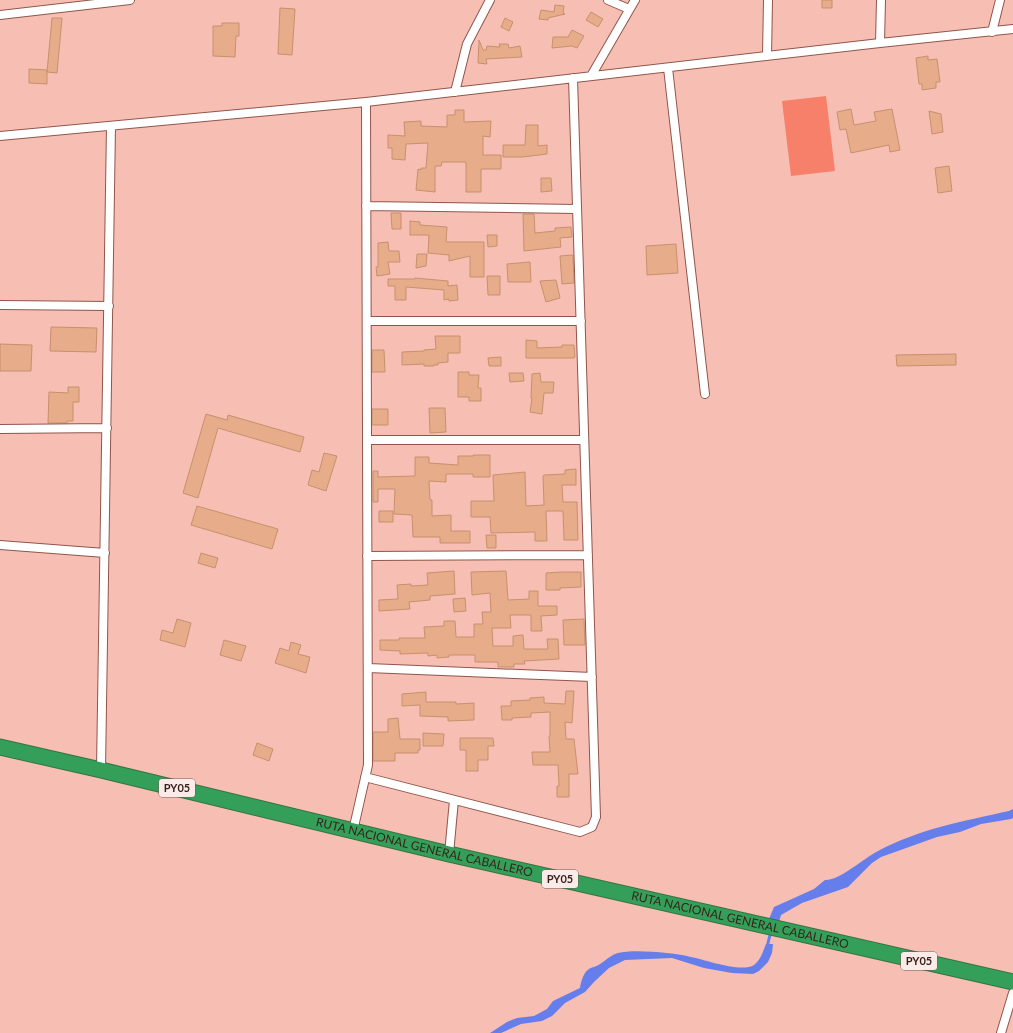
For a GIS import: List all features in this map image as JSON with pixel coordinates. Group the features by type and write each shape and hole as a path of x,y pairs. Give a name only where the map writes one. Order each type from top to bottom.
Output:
{"highway":[{"name":"RUTA NACIONAL GENERAL CABALLERO","path":"0,747 449,854 1013,982"}],"street":[{"path":"0,14 130,0"},
{"path":"454,92 467,44 490,0"},
{"path":"608,0 629,9"},
{"path":"590,76 635,0"},
{"path":"766,56 768,0"},
{"path":"880,43 881,0"},
{"path":"992,32 1000,0"},
{"path":"0,136 366,102 1013,29"},
{"path":"668,68 705,394"},
{"path":"365,777 580,832 592,827 596,817 573,78"},
{"path":"353,831 368,765 366,102"},
{"path":"101,770 111,126"},
{"path":"366,206 577,209"},
{"path":"0,305 109,306"},
{"path":"367,321 581,321"},
{"path":"0,429 107,428"},
{"path":"367,440 584,440"},
{"path":"0,545 105,554"},
{"path":"367,556 588,556"},
{"path":"368,668 592,677"},
{"path":"449,854 454,800"},
{"path":"1001,1033 1013,993"}],"shaded area":[{"path":"826,96 835,171 791,176 782,101"}],"water":[{"path":"1013,809 1013,818 1011,819 981,824 960,832 937,837 881,857 872,863 848,887 802,903 781,915 779,922 769,919 774,907 814,889 825,880 837,877 872,854 894,843 942,826"},
{"path":"766,944 773,944 772,953 768,962 759,971 753,974 732,973 704,968 672,958 625,960 609,968 585,992 565,1003 552,1016 542,1021 521,1024 501,1033 490,1033 507,1022 517,1018 534,1016 547,1009 553,1001 580,988 584,975 589,969 599,965 616,954 644,951 675,954 741,968 754,965 762,955"}],"building":[{"path":"822,0 832,0 832,8 822,8"},
{"path":"555,5 564,6 563,13 565,14 548,18 548,20 539,19 541,10 554,12"},
{"path":"280,8 295,9 292,55 278,54"},
{"path":"591,12 603,19 598,27 586,20"},
{"path":"52,18 62,18 57,73 47,72"},
{"path":"505,18 513,22 509,31 501,27"},
{"path":"222,23 239,23 239,36 236,36 235,57 213,56 213,26 222,26"},
{"path":"572,30 584,36 577,48 572,46 552,48 553,37 568,37"},
{"path":"479,40 483,50 486,50 487,46 500,47 499,44 508,44 509,48 520,46 522,57 486,59 487,64 478,63"},
{"path":"928,56 928,60 937,59 940,82 936,82 936,88 922,90 922,84 919,84 916,58"},
{"path":"29,69 47,70 47,84 29,83"},
{"path":"851,109 854,125 876,121 874,112 892,109 900,150 890,152 889,145 851,153 846,129 840,130 837,112"},
{"path":"455,110 464,110 464,122 491,121 490,137 483,136 483,155 501,155 501,169 481,169 481,192 466,192 466,162 442,162 441,166 435,166 435,192 416,190 418,169 421,170 421,168 426,168 428,143 406,144 405,160 392,159 392,148 388,148 388,135 405,136 404,122 421,121 421,126 447,127 447,115 455,115"},
{"path":"929,111 941,114 943,132 932,134"},
{"path":"526,125 538,125 538,146 547,145 547,154 523,157 503,157 503,145 525,145"},
{"path":"949,166 952,191 938,193 935,168"},
{"path":"541,178 551,178 552,191 541,192"},
{"path":"391,213 401,213 401,229 392,229"},
{"path":"523,214 534,214 535,233 555,231 555,228 571,227 572,237 560,238 561,247 524,251"},
{"path":"410,221 420,222 420,225 447,227 446,242 484,242 484,277 470,277 470,256 449,261 449,255 428,253 429,235 410,235"},
{"path":"487,235 497,235 497,246 488,247"},
{"path":"388,242 389,251 399,251 400,262 388,262 390,274 377,276 376,267 378,267 378,243"},
{"path":"676,244 678,273 647,275 646,246"},
{"path":"417,254 427,254 426,266 416,268"},
{"path":"573,255 574,283 562,284 560,256"},
{"path":"530,262 531,282 508,282 507,264"},
{"path":"487,276 500,276 500,295 488,295"},
{"path":"415,278 448,281 448,286 457,285 458,300 444,300 444,290 406,287 406,300 395,300 395,286 388,286 388,279"},
{"path":"556,280 560,298 546,302 540,281"},
{"path":"51,327 97,328 96,352 50,351"},
{"path":"435,336 460,336 460,353 448,353 448,362 438,363 438,365 433,365 434,366 424,366 424,364 402,365 402,352 436,349"},
{"path":"526,340 537,341 537,348 574,345 575,357 526,358"},
{"path":"0,344 32,345 31,371 0,371"},
{"path":"372,350 384,350 385,372 372,372"},
{"path":"956,354 956,365 897,366 896,355"},
{"path":"501,357 501,366 489,366 488,358"},
{"path":"458,372 469,372 469,375 479,375 478,388 481,388 481,401 469,401 469,397 458,397"},
{"path":"509,373 523,373 524,381 510,382"},
{"path":"540,373 541,382 554,382 553,393 544,393 542,414 530,412 532,398 532,374"},
{"path":"68,387 79,387 79,402 73,402 73,421 67,421 67,423 48,423 49,392 68,393"},
{"path":"429,408 445,408 446,432 430,433"},
{"path":"372,409 388,409 388,425 372,425"},
{"path":"206,414 227,420 228,415 304,437 300,452 218,428 198,498 183,493"},
{"path":"324,453 337,456 326,491 308,485 312,470 319,472"},
{"path":"490,455 490,477 473,477 473,474 446,474 446,482 429,481 430,500 432,500 432,516 451,515 451,531 470,531 470,543 440,543 440,537 413,537 412,515 394,514 395,489 378,489 378,502 373,502 373,471 378,471 378,477 415,476 415,457 429,457 429,463 458,465 458,456"},
{"path":"576,469 576,485 562,485 563,502 577,502 578,540 564,540 563,511 546,511 547,541 535,541 535,532 491,533 490,517 471,517 471,501 494,501 493,475 525,472 526,506 544,505 543,476 565,474 565,470"},
{"path":"197,506 278,529 272,549 191,525"},
{"path":"379,511 393,511 393,522 379,522"},
{"path":"486,535 496,535 496,548 487,548"},
{"path":"201,553 218,558 215,568 198,563"},
{"path":"454,571 455,594 430,596 430,600 409,602 410,609 379,611 379,600 398,599 397,585 428,585 427,573"},
{"path":"506,571 508,600 529,599 529,591 538,591 538,606 557,606 557,615 541,616 542,631 531,631 531,615 510,615 511,628 492,628 493,646 513,646 513,636 523,635 524,649 548,649 547,639 558,639 559,659 524,661 525,664 514,664 514,667 498,667 498,662 475,662 475,655 449,655 449,657 437,658 437,655 428,656 428,653 400,654 400,651 380,650 380,640 425,638 424,627 444,626 444,621 455,621 456,637 474,637 474,624 483,624 482,612 491,612 490,593 472,595 471,572"},
{"path":"581,572 581,587 546,590 546,573"},
{"path":"465,598 466,611 454,612 453,599"},
{"path":"177,619 191,623 185,647 160,640 162,630 173,633"},
{"path":"584,619 585,645 564,645 563,620"},
{"path":"224,640 246,646 241,661 220,655"},
{"path":"291,642 301,645 298,654 310,657 306,673 275,663 280,648 289,651"},
{"path":"566,691 574,691 572,723 565,722 566,739 574,739 578,774 569,774 569,797 557,797 557,786 559,786 558,765 533,765 532,752 550,752 550,712 531,713 531,717 502,720 501,706 511,706 511,701 530,700 530,698 544,697 544,703 565,704"},
{"path":"426,692 426,702 456,702 456,704 474,703 474,720 448,721 448,717 420,716 420,705 402,706 402,694"},
{"path":"398,718 400,739 420,739 420,750 418,750 418,753 395,753 395,761 373,761 373,732 388,732 388,719"},
{"path":"423,733 444,734 443,746 423,746"},
{"path":"460,738 493,738 494,746 488,746 488,760 478,760 478,771 466,771 466,750 460,750"},
{"path":"257,743 273,749 269,761 253,755"}],"waterway":[{"path":"767,947 771,931"}]}
